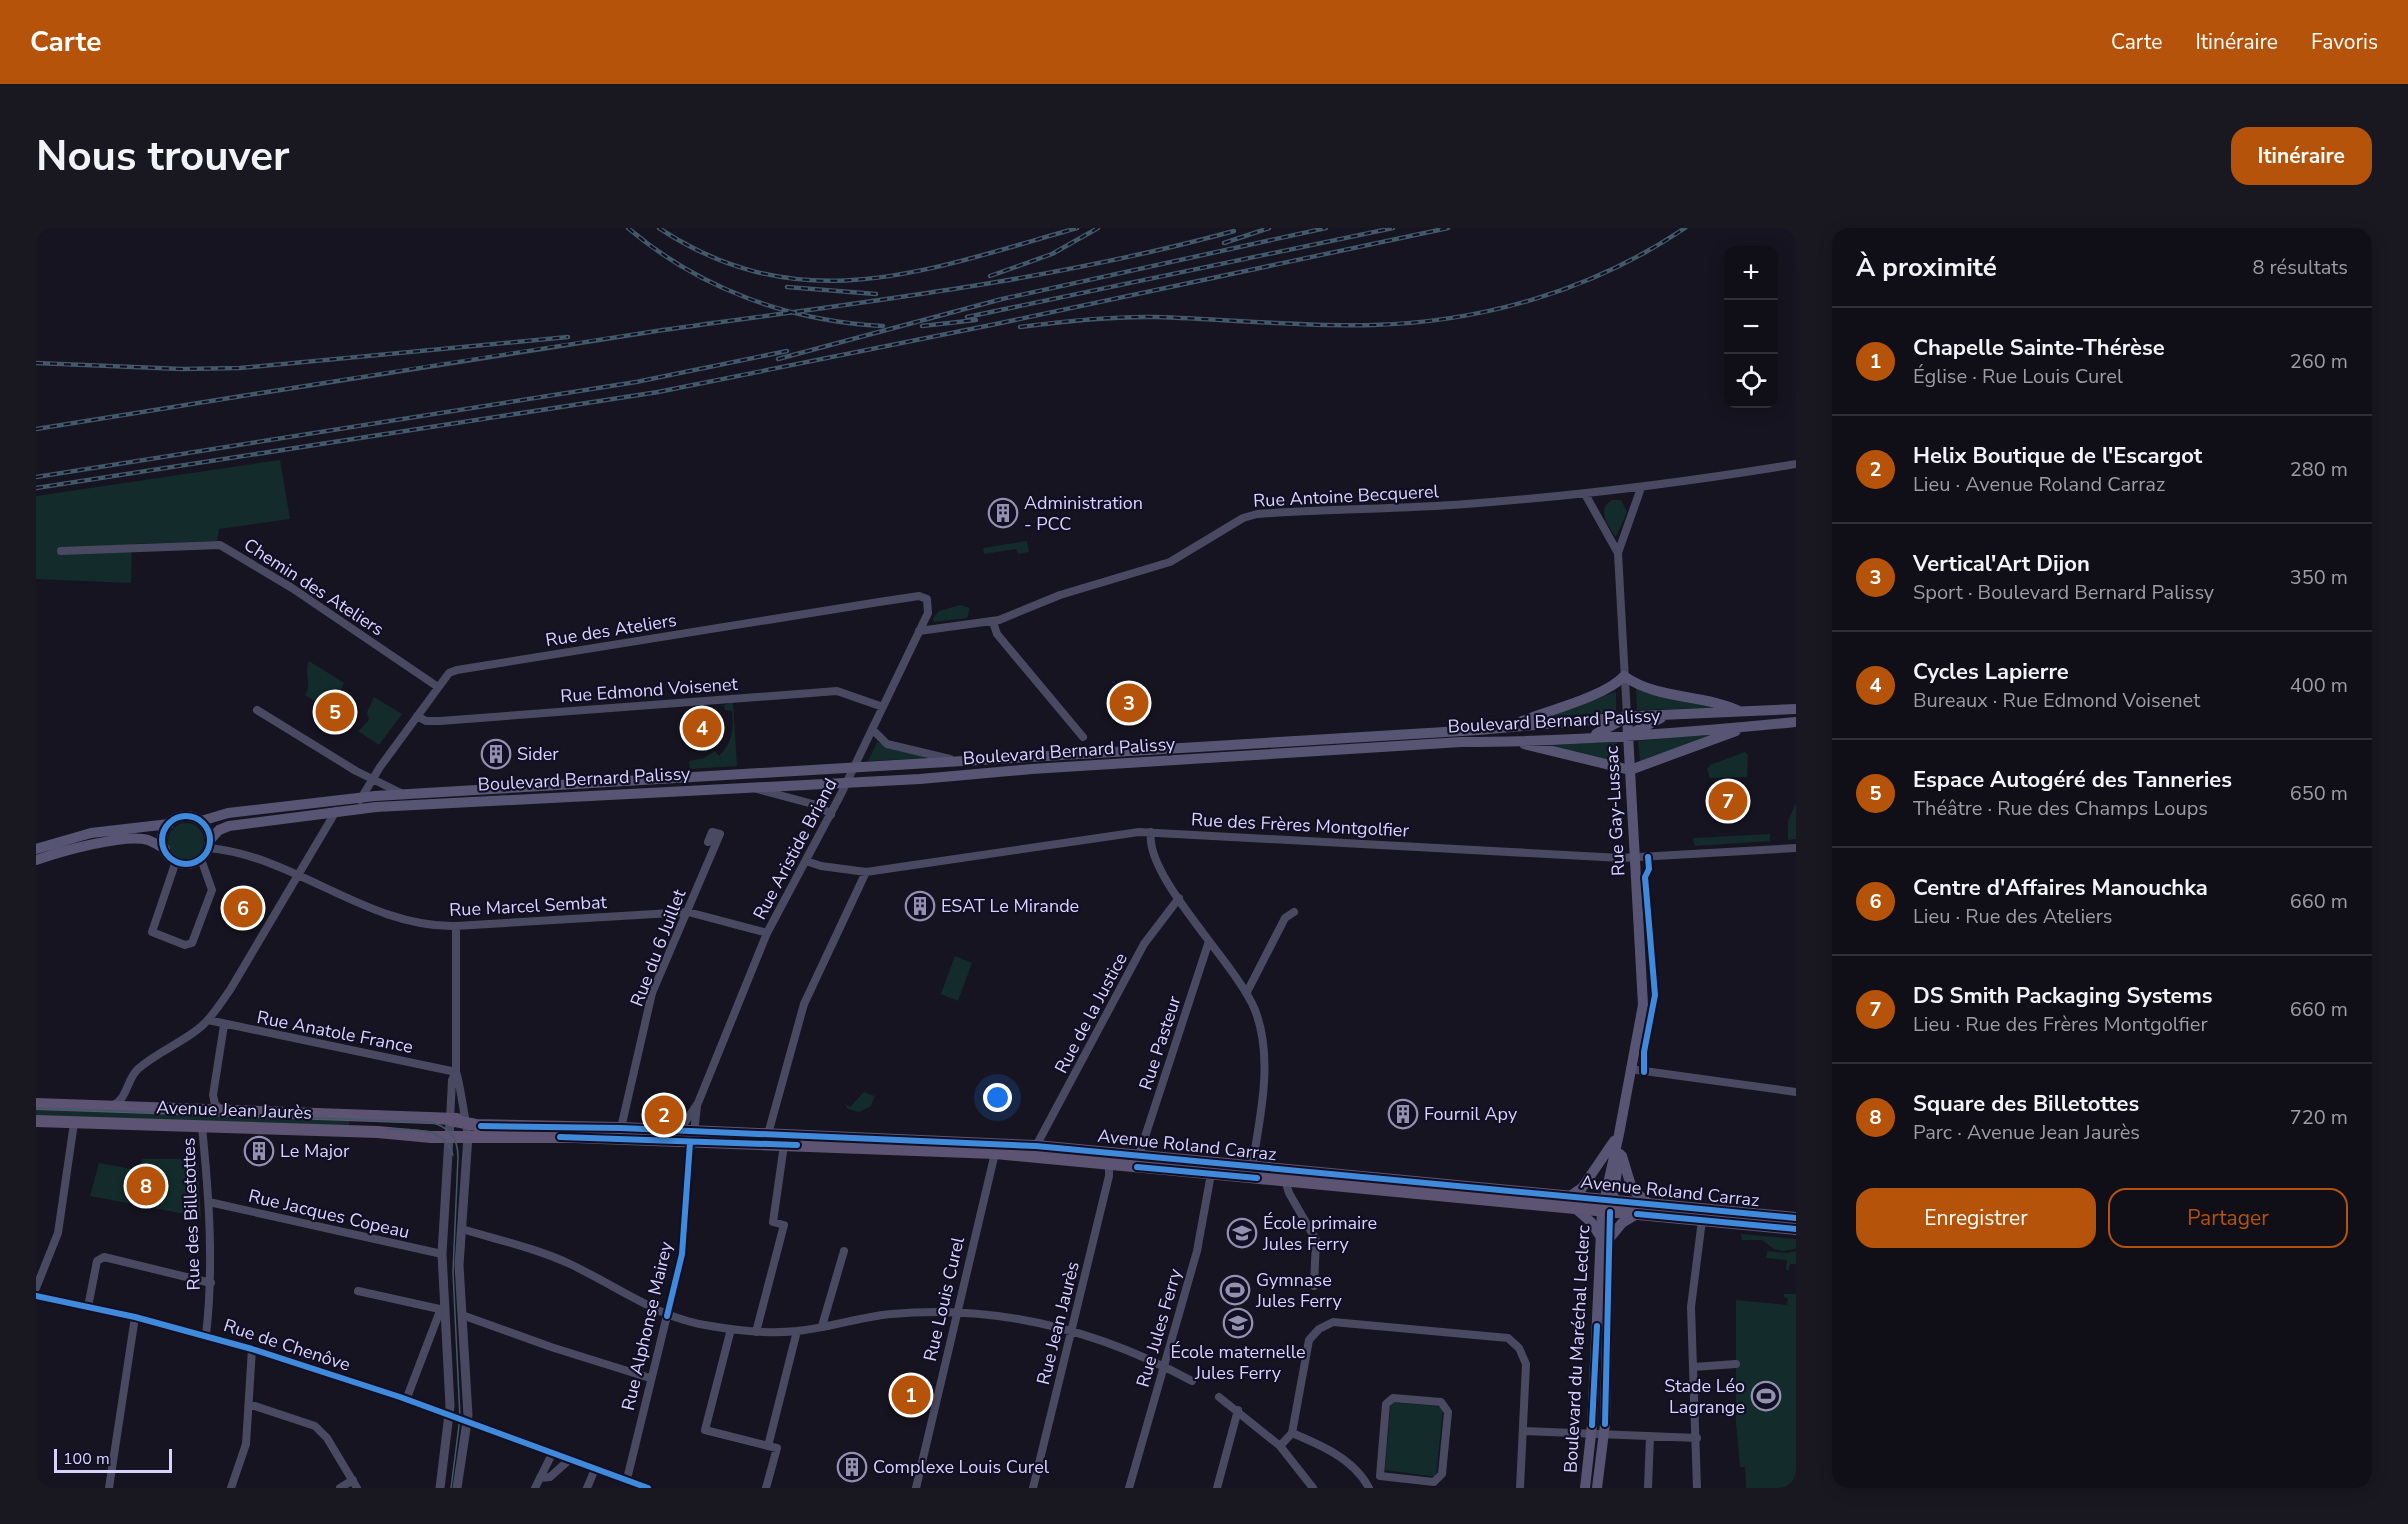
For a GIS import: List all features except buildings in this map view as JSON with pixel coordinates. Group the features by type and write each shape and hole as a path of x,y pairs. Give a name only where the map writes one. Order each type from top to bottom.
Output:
{"main road":[{"path":"1508,726 1603,691 1618,683 1624,676 1647,688 1726,705 1742,712"},
{"name":"Boulevard Bernard Palissy","path":"345,806 362,797 403,794 960,762 1627,716 1796,710"},
{"path":"1628,735 1670,714"},
{"path":"1589,737 1627,716"},
{"name":"Rue Gay-Lussac","path":"1607,1205 1643,998 1627,716"},
{"name":"Boulevard Bernard Palissy","path":"345,806 847,783 1461,742 1515,742 1628,735 1796,722"},
{"path":"1515,742 1630,770 1750,727"},
{"path":"36,849 91,833 170,824 181,817 201,821 228,813 345,806"},
{"path":"36,860 78,847 137,839 147,840 165,849 176,861 189,864 201,859 219,830 229,825 345,806"},
{"path":"201,821 208,830 209,844"},
{"path":"165,849 163,836 170,824"},
{"name":"Avenue Jean Jaurès","path":"36,1104 223,1111"},
{"path":"223,1111 450,1120 557,1127 573,1132"},
{"name":"Avenue Jean Jaurès","path":"36,1121 449,1136"},
{"name":"Avenue Roland Carraz","path":"573,1132 621,1128 679,1131 692,1137 784,1145 994,1153 1576,1209 1648,1203 1796,1218"},
{"path":"449,1136 573,1132"},
{"name":"Avenue Roland Carraz","path":"573,1132 669,1142 692,1137 768,1134 1036,1146 1570,1196 1637,1214 1796,1229"},
{"path":"1570,1196 1582,1188 1619,1134"},
{"name":"Rue Gay-Lussac","path":"1607,1205 1621,1151 1619,1134"},
{"path":"1621,1151 1632,1190 1648,1203"},
{"path":"1109,1164 1139,1155"},
{"name":"Boulevard du Maréchal Leclerc","path":"1585,1488 1592,1435 1607,1205"},
{"path":"1576,1209 1591,1222 1604,1239 1622,1223 1637,1214"},
{"name":"Boulevard du Maréchal Leclerc","path":"1597,1488 1604,1433 1604,1239"}],"street":[{"name":"Rue Antoine Becquerel","path":"919,631 993,622 1060,595 1170,562 1250,516 1466,504 1586,494 1641,488 1796,464"},
{"name":"Rue Gay-Lussac","path":"1627,716 1618,553 1641,488"},
{"path":"1586,494 1618,553"},
{"name":"Chemin des Ateliers","path":"61,551 220,545 292,588 438,687"},
{"name":"Rue des Ateliers","path":"362,797 448,673 922,596 928,602 928,613"},
{"name":"Rue Aristide Briand","path":"679,1131 698,1103 767,933 831,815 928,613"},
{"path":"993,622 997,634 1083,737"},
{"name":"Rue Edmond Voisenet","path":"417,716 426,721 440,721 837,691 883,707"},
{"path":"257,710 359,772 403,794"},
{"name":"Boulevard Bernard Palissy","path":"872,729 887,744 960,762"},
{"path":"752,788 820,806 831,815"},
{"path":"105,1108 121,1101 130,1080 138,1069 208,1020 230,990 299,875 345,806"},
{"name":"Rue du 6 Juillet","path":"621,1128 652,993 720,834 712,831 708,842"},
{"path":"1151,832 1150,844 1154,857 1179,898 1247,992 1261,1032 1265,1067 1252,1167"},
{"name":"Rue des Frères Montgolfier","path":"806,861 821,866 866,872 1059,842 1151,832 1634,857 1796,848"},
{"name":"Rue Marcel Sembat","path":"209,844 299,875 401,919 426,925 456,926 688,912 767,933"},
{"path":"176,861 152,932 185,945 192,943 212,890 201,859"},
{"path":"768,1134 804,1004 866,872"},
{"name":"Rue de la Justice","path":"1036,1146 1144,944 1179,898"},
{"path":"1247,992 1285,918 1294,912"},
{"path":"456,926 456,1072 460,1081 465,1121 473,1136 459,1265 468,1423 457,1488"},
{"name":"Rue Pasteur","path":"1139,1155 1209,941"},
{"name":"Rue Anatole France","path":"208,1020 456,1072"},
{"path":"223,1111 215,1104 213,1095 224,1025"},
{"path":"1630,1070 1796,1092"},
{"path":"440,1488 450,1416 442,1310 442,1254 452,1080 456,1072"},
{"name":"Rue Aristide Briand","path":"692,1137 698,1103"},
{"path":"36,1288 58,1233 74,1123"},
{"name":"Rue des Billetottes","path":"202,1127 209,1202 211,1283 206,1335"},
{"name":"Rue Alphonse Mairey","path":"627,1479 682,1254 692,1137"},
{"path":"756,1332 784,1225 773,1222 784,1145"},
{"name":"Rue Louis Curel","path":"916,1488 994,1153"},
{"name":"Rue Jean Jaurès","path":"1033,1488 1109,1164"},
{"name":"Rue Jules Ferry","path":"1129,1488 1197,1251 1211,1174"},
{"path":"1285,1180 1289,1193 1316,1240 1314,1286"},
{"name":"Rue Jacques Copeau","path":"209,1202 442,1254"},
{"path":"1696,1488 1697,1438 1691,1307 1702,1220"},
{"path":"462,1229 568,1263 667,1316 756,1332 797,1331 889,1314 956,1313 1013,1317 1071,1330 1110,1342 1192,1381"},
{"path":"822,1326 844,1251"},
{"path":"88,1307 97,1261 104,1257 211,1283"},
{"path":"358,1291 442,1310"},
{"name":"Rue de Chenôve","path":"36,1296 135,1317 252,1349 406,1400 648,1488"},
{"path":"406,1400 442,1310"},
{"path":"462,1315 551,1347 650,1378"},
{"path":"109,1488 135,1317"},
{"path":"1280,1446 1292,1433 1310,1340 1319,1329 1333,1322 1508,1338 1519,1348 1526,1364 1520,1488"},
{"path":"731,1329 705,1430 777,1449 766,1488"},
{"path":"768,1446 797,1331"},
{"path":"231,1488 246,1444 252,1349"},
{"path":"1693,1367 1736,1364"},
{"path":"1219,1397 1280,1446 1313,1488"},
{"path":"1292,1433 1326,1448 1348,1463 1368,1487 1380,1476 1386,1404 1393,1398 1441,1402 1448,1412 1442,1474 1434,1482 1380,1476"},
{"path":"249,1404 315,1426 327,1438 355,1484 340,1488"},
{"path":"1217,1488 1238,1410"},
{"path":"1524,1431 1697,1438"},
{"path":"1648,1488 1650,1436"},
{"path":"535,1488 552,1454"},
{"path":"540,1478 550,1477 570,1460"},
{"path":"587,1488 595,1469"}],"green space":[{"path":"280,460 290,519 219,529 217,541 132,544 131,583 36,579 36,496"},
{"path":"1612,500 1621,500 1627,512 1616,537 1604,513 1607,504"},
{"path":"1027,541 1029,552 1018,554 1016,549 984,554 983,548"},
{"path":"960,605 970,608 967,618 934,622 933,618 939,611"},
{"path":"309,661 344,683 331,711 305,695 308,686"},
{"path":"1636,688 1714,708 1637,710"},
{"path":"1616,692 1616,712 1536,718"},
{"path":"374,697 402,714 379,745 358,731 369,720 367,712"},
{"path":"733,702 737,766 690,769 689,761 704,758 715,751 719,756 727,746 733,718 732,711 725,710 724,705"},
{"path":"1717,734 1640,762 1638,741"},
{"path":"1617,741 1620,763 1545,746"},
{"path":"877,742 926,758 868,761"},
{"path":"1745,752 1748,755 1747,777 1710,778 1707,769 1710,765"},
{"path":"1796,803 1796,839 1788,840 1788,821"},
{"path":"186,823 199,828 204,841 199,854 186,859 173,854 168,841 173,828"},
{"path":"1770,834 1770,841 1695,846 1693,838"},
{"path":"955,956 972,963 958,1001 941,994"},
{"path":"864,1092 874,1096 876,1093 871,1106 859,1112 848,1109 845,1104 850,1107"},
{"path":"36,1107 349,1118 349,1129 36,1118"},
{"path":"142,1159 197,1159 201,1217 90,1196 99,1163 137,1170"},
{"path":"1741,1234 1796,1239 1796,1249 1783,1251 1774,1249 1762,1240 1742,1240"},
{"path":"1767,1251 1787,1253 1796,1251 1796,1264 1790,1264 1789,1270 1786,1270 1787,1260 1766,1258"},
{"name":"Stade Léo Lagrange","path":"1784,1294 1796,1294 1796,1488 1746,1488 1745,1467 1740,1467 1736,1422 1736,1300 1787,1305 1788,1298 1784,1297"},
{"path":"1391,1402 1443,1407 1436,1477 1385,1470"}],"tram line":[{"path":"36,1108 429,1122 447,1130 458,1150 453,1272 460,1418 451,1488"},
{"path":"387,1129 426,1131 434,1134 442,1138 453,1155"}],"railway":[{"path":"628,228 656,250 685,268 747,298 814,317 883,326"},
{"path":"659,228 712,257 763,274 814,280 865,279 917,271 969,259 1077,228"},
{"path":"990,276 1052,254 1098,228"},
{"path":"1224,243 1269,228"},
{"path":"778,359 1002,299 1326,228"},
{"path":"967,317 1393,228"},
{"path":"36,488 658,392 996,324 1448,228"},
{"path":"1020,327 1088,319 1139,317 1346,325 1414,323 1455,317 1536,299 1575,285 1650,250 1685,228"},
{"path":"36,429 663,330 951,290 1093,264 1234,231"},
{"path":"787,287 876,294"},
{"path":"922,326 976,320"},
{"path":"36,363 182,369 240,368 568,337"},
{"path":"36,477 636,382 787,351"}],"cycle path":[{"path":"186,816 203,823 210,840 203,857 186,864 169,857 162,840 169,823 186,816"},
{"path":"1644,1072 1644,1052 1655,995 1645,877 1649,869 1648,857"},
{"path":"481,1126 621,1128 1036,1146 1796,1218"},
{"path":"560,1137 797,1145"},
{"path":"667,1316 682,1254 690,1143"},
{"path":"1137,1167 1257,1178"},
{"path":"1605,1424 1610,1212"},
{"path":"1637,1214 1796,1229"},
{"path":"36,1296 135,1317 252,1349 400,1397 648,1488"},
{"path":"1592,1425 1597,1326"}],"place":[{"name":"Administration - PCC","path":"1003,513"},
{"name":"Vertical'Art Dijon","path":"1129,703"},
{"name":"Espace Autogéré des Tanneries","path":"335,712"},
{"name":"Cycles Lapierre","path":"702,728"},
{"name":"Sider","path":"496,754"},
{"name":"DS Smith Packaging Systems","path":"1728,801"},
{"name":"ESAT Le Mirande","path":"920,906"},
{"name":"Centre d'Affaires Manouchka","path":"243,908"},
{"name":"Fournil Apy","path":"1403,1114"},
{"name":"Helix Boutique de l'Escargot","path":"664,1115"},
{"name":"Le Major","path":"259,1151"},
{"name":"Square des Billetottes","path":"146,1186"},
{"name":"École primaire Jules Ferry","path":"1242,1233"},
{"name":"Gymnase Jules Ferry","path":"1235,1290"},
{"name":"École maternelle Jules Ferry","path":"1238,1323"},
{"name":"Chapelle Sainte-Thérèse","path":"911,1395"},
{"name":"Stade Léo Lagrange","path":"1766,1396"},
{"name":"Complexe Louis Curel","path":"852,1467"}]}
